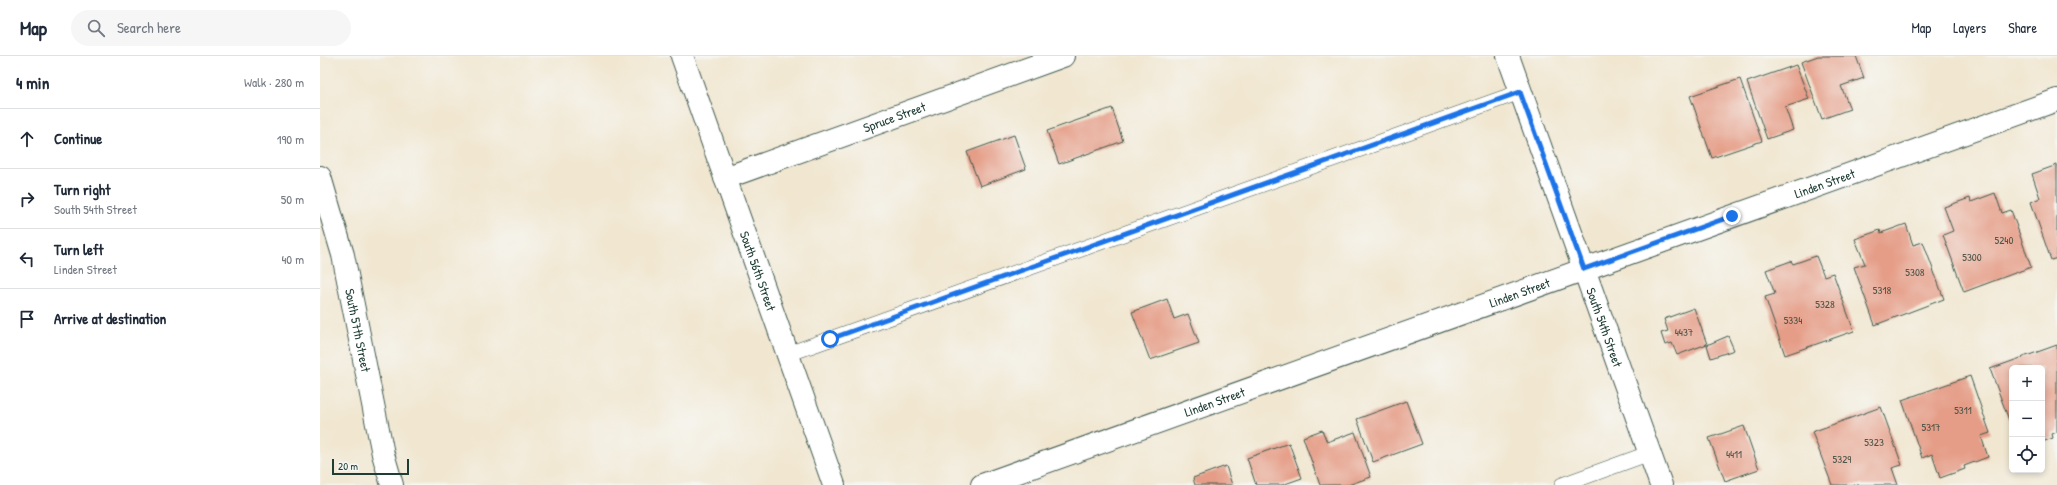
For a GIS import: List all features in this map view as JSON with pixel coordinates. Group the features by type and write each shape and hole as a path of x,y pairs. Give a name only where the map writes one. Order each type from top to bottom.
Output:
{"street":[{"name":"South 56th Street","path":"682,56 834,485"},
{"name":"Spruce Street","path":"725,178 1063,56"},
{"name":"South 54th Street","path":"1508,56 1661,485"},
{"name":"Linden Street","path":"982,485 2057,100"},
{"name":"South 57th Street","path":"320,177 343,255 383,454 392,485"}],"lane":[{"path":"788,354 1520,92"},
{"path":"1562,485 1650,453"}],"building":[{"path":"1818,56 1856,56 1864,78 1841,86 1850,109 1822,119 1801,62"},
{"path":"1796,65 1809,99 1785,107 1793,130 1767,139 1747,82"},
{"path":"1740,79 1762,141 1712,158 1690,96"},
{"path":"1112,108 1123,141 1059,164 1047,131"},
{"path":"1014,135 1026,169 980,186 967,152"},
{"path":"2057,165 2057,258 2051,260 2031,202 2040,198 2032,174"},
{"path":"1995,193 2002,213 2011,210 2031,267 1964,292 1943,235 1953,231 1944,207 1970,198 1971,202"},
{"path":"1906,224 1913,245 1923,242 1944,299 1875,325 1854,267 1865,264 1855,239 1880,230 1881,233"},
{"path":"1816,256 1824,276 1833,273 1854,331 1785,355 1765,297 1775,294 1766,270 1791,261 1793,264"},
{"path":"1167,299 1174,319 1188,314 1199,343 1150,360 1132,312"},
{"path":"1694,308 1707,344 1677,355 1672,343 1665,345 1661,333 1668,331 1664,319"},
{"path":"1728,336 1734,350 1711,358 1707,345"},
{"path":"2057,345 2057,432 2052,434 2053,438 2045,441 2045,365 2009,365 2009,420 1990,369"},
{"path":"1970,376 1990,433 1981,436 1988,457 1964,466 1965,469 1940,478 1932,454 1922,458 1902,400"},
{"path":"1406,401 1422,444 1373,462 1357,419"},
{"path":"1881,407 1902,465 1892,468 1898,485 1832,485 1812,432"},
{"path":"1744,426 1759,469 1725,481 1709,438"},
{"path":"1322,430 1327,442 1355,432 1371,477 1348,485 1320,485 1303,437"},
{"path":"1289,443 1302,478 1282,485 1256,485 1247,458"},
{"path":"1226,466 1232,485 1195,485 1193,478"}],"route":[{"path":"830,339 1520,92 1584,269 1732,216"}]}
